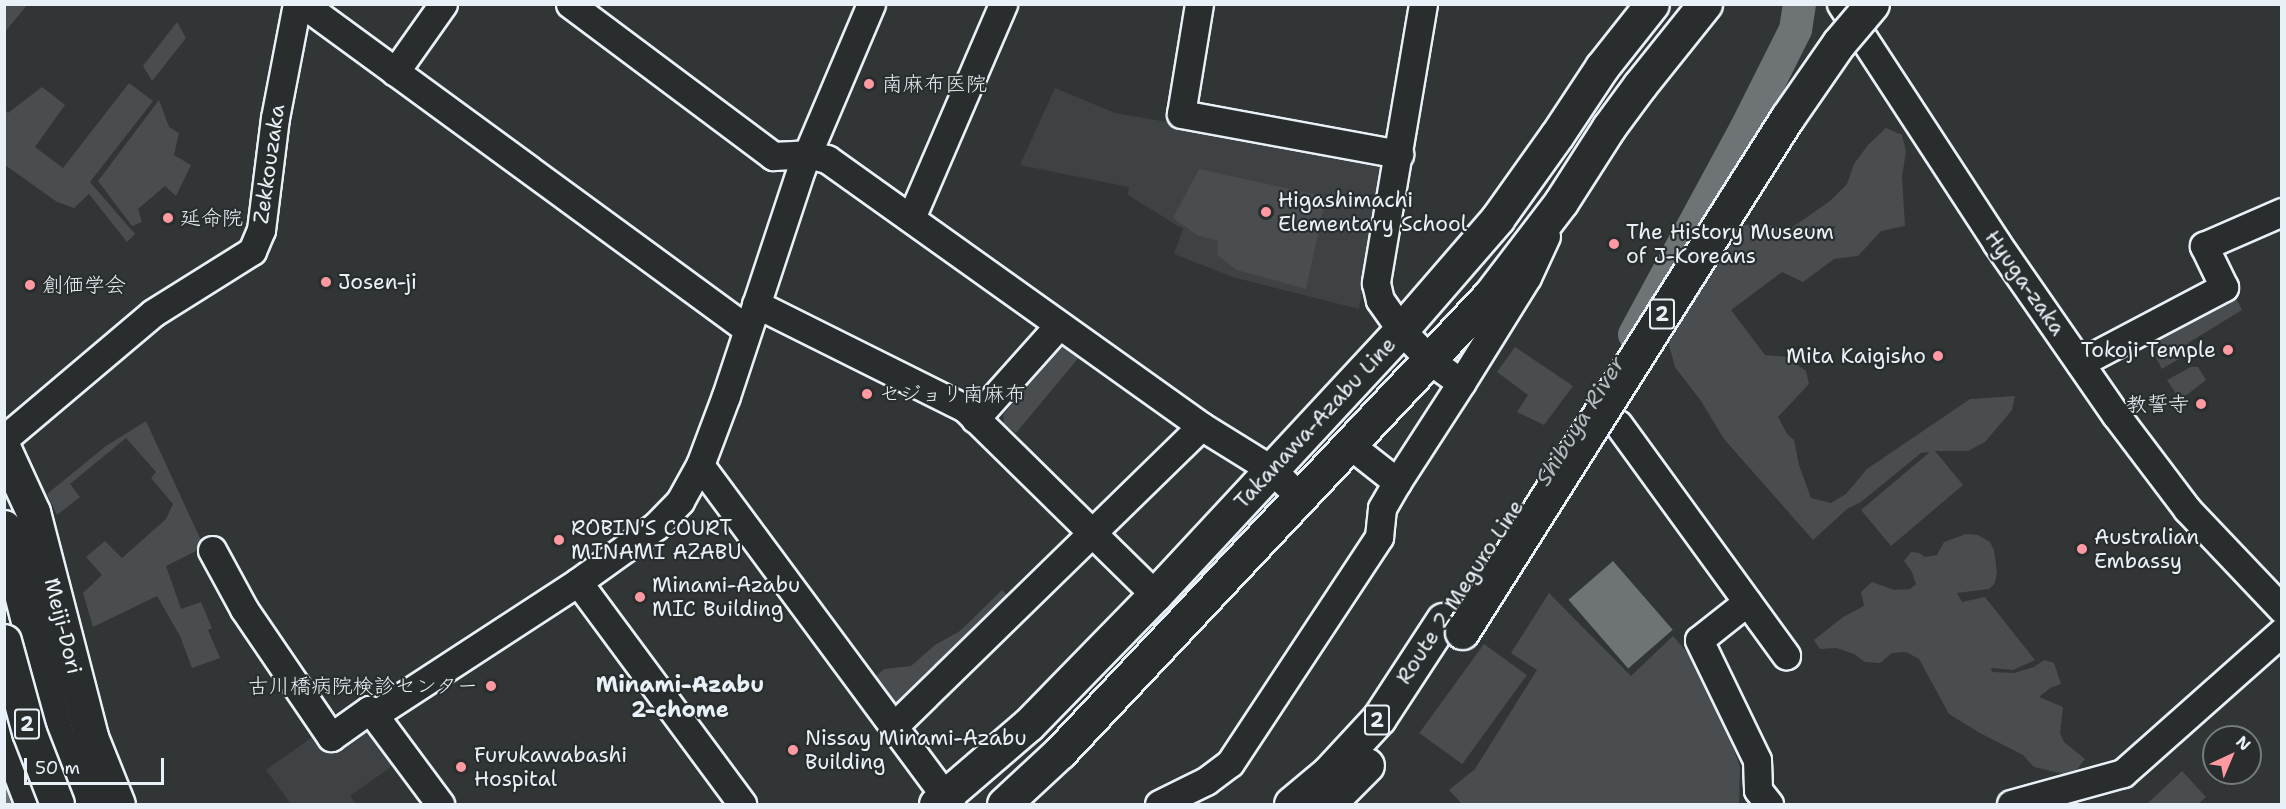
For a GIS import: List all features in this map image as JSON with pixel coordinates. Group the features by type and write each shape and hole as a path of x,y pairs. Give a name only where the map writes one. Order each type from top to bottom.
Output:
{"main road":[{"name":"Takanawa-Azabu Line","path":"944,802 1028,725 1155,595 1401,330 1497,219 1602,67 1652,4"},
{"name":"Takanawa-Azabu Line","path":"1004,804 1059,752 1431,361 1490,295 1561,202 1609,127 1705,4"},
{"name":"Route 2 Meguro Line","path":"1291,804 1328,774 1379,718 1775,95 1802,57 1849,4"},
{"name":"Route 2 Meguro Line","path":"1328,804 1369,763 1398,729 1787,118 1839,43 1872,4"},
{"name":"Meiji-Dori","path":"4,449 33,512 24,645 91,737 118,804"},
{"name":"Meiji-Dori","path":"4,527 24,645 58,739 86,804"},
{"name":"2","path":"24,645 29,732 57,804"},
{"name":"2","path":"4,731 32,804"}],"street":[{"name":"Zekkouzaka","path":"4,439 153,313 252,250 261,230 276,109 297,4"},
{"path":"303,4 747,329"},
{"path":"395,72 443,4"},
{"path":"570,4 773,156 808,154 827,159 1202,426 1272,470 1300,497"},
{"path":"374,715 578,582 656,526 680,501 700,465 808,154 819,133 871,4"},
{"path":"911,218 1003,4"},
{"path":"1199,4 1181,114 1399,154"},
{"path":"1423,4 1376,283 1380,300 1401,330 1431,361 1461,383"},
{"name":"Hyuga-zaka","path":"1841,4 1990,232 2080,363 2187,509 2282,609"},
{"path":"1159,804 1206,781 1230,764 1379,537 1383,508 1397,482 1527,277 1561,202"},
{"path":"2080,363 2223,287 2205,246 2282,212"},
{"path":"756,304 964,408 1155,595"},
{"path":"975,419 1059,325"},
{"path":"1618,424 1786,655"},
{"path":"894,726 1202,426"},
{"path":"1350,445 1397,482"},
{"path":"700,465 894,726 944,802"},
{"path":"212,550 243,609 331,736 369,710 440,804"},
{"path":"578,582 742,804"},
{"path":"1747,602 1699,640 1758,760 1758,790 1769,804"},
{"path":"2011,804 2123,773 2282,632"}],"shaded area":[{"path":"4,5 27,5 5,32"},
{"path":"177,22 186,38 152,81 143,66"},
{"path":"129,83 153,101 90,182 135,234 127,242 89,194 74,208 57,202 5,165 4,109 8,113 42,87 65,105 35,147 63,168"},
{"name":"Higashimachi Elementary School","path":"1055,88 1115,113 1386,160 1359,309 1233,277 1174,254 1183,229 1128,195 1129,187 1020,165"},
{"path":"159,100 169,127 179,133 174,155 191,165 176,196 165,186 138,209 142,222 132,226 98,181"},
{"path":"1886,128 1902,135 1906,151 1902,177 1905,226 1881,231 1858,256 1834,259 1803,282 1782,272 1731,310 1765,355 1787,357 1806,371 1809,384 1778,417 1787,434 1794,440 1799,465 1811,498 1831,503 1846,494 1867,469 1970,399 2015,396 2012,410 1985,442 1968,451 1935,451 1963,485 1891,546 1861,510 1930,452 1921,453 1861,502 1847,509 1813,540 1724,439 1701,401 1675,367 1668,341 1744,225 1762,224 1790,229 1830,201 1847,184 1854,164 1868,145"},
{"path":"1199,169 1326,197 1306,289 1237,270 1217,255 1218,241 1197,235 1173,218"},
{"path":"2235,296 2242,310 2188,343 2192,351 2162,369 2146,340"},
{"path":"1069,347 1080,356 1016,433 1004,424 1003,415 1060,348"},
{"path":"1515,347 1573,386 1544,425 1517,412 1528,395 1497,372"},
{"path":"2191,367 2198,367 2206,380 2180,400 2167,380"},
{"path":"146,421 204,547 166,566 181,609 201,602 212,628 208,630 220,658 192,668 180,636 157,596 93,627 83,593 102,575 86,557 105,541 122,558 166,519 173,504 151,478 156,472 126,438 70,484 80,497 57,515 47,494 106,446"},
{"path":"1966,534 1978,535 1990,542 1994,550 1997,572 1995,583 1989,589 1957,593 1962,602 1985,597 2035,660 2013,670 1991,668 1992,672 2014,673 2034,667 2044,660 2054,663 2061,684 2050,688 2039,697 2063,707 2060,733 2064,742 2085,759 2072,776 2034,767 2023,755 1949,714 1919,659 1906,652 1892,653 1880,663 1865,662 1854,654 1836,648 1820,649 1814,640 1843,617 1864,606 1861,592 1872,582 1894,590 1910,589 1916,584 1912,572 1904,561 1911,552 1925,557 1937,555 1944,542"},
{"path":"1613,561 1673,630 1628,668 1568,600"},
{"path":"1002,590 1009,597 900,704 896,705 875,677 884,669 911,666 935,645 960,631"},
{"path":"1549,593 1631,676 1673,636 1709,678 1740,767 1739,804 1462,804 1449,790 1475,769 1537,670 1511,653"},
{"path":"1484,644 1527,675 1462,764 1419,733"},
{"path":"364,721 395,764 350,796 356,804 291,804 266,770 322,730"},
{"path":"2182,771 2206,797 2198,804 2147,804"}],"waterway":[{"name":"Shibuya River","path":"1634,334 1746,127 1795,29 1799,4"},
{"name":"Shibuya River","path":"4,798 7,804"}],"place":[{"name":"南麻布医院","path":"869,84"},
{"name":"Higashimachi Elementary School","path":"1266,212"},
{"name":"延命院","path":"168,218"},
{"name":"The History Museum of J-Koreans","path":"1614,244"},
{"name":"Josen-ji","path":"326,282"},
{"name":"創価学会","path":"30,285"},
{"name":"Tokoji Temple","path":"2228,350"},
{"name":"Mita Kaigisho","path":"1938,356"},
{"name":"セジョリ南麻布","path":"867,394"},
{"name":"教誓寺","path":"2201,404"},
{"name":"ROBIN'S COURT MINAMI AZABU","path":"559,540"},
{"name":"Australian Embassy","path":"2082,549"},
{"name":"Minami-Azabu MIC Building","path":"640,597"},
{"name":"古川橋病院検診センター","path":"491,686"},
{"name":"Nissay Minami-Azabu Building","path":"793,750"},
{"name":"Furukawabashi Hospital","path":"461,767"}],"district":[{"name":"Minami-Azabu 2-chome","path":"680,696"}]}
